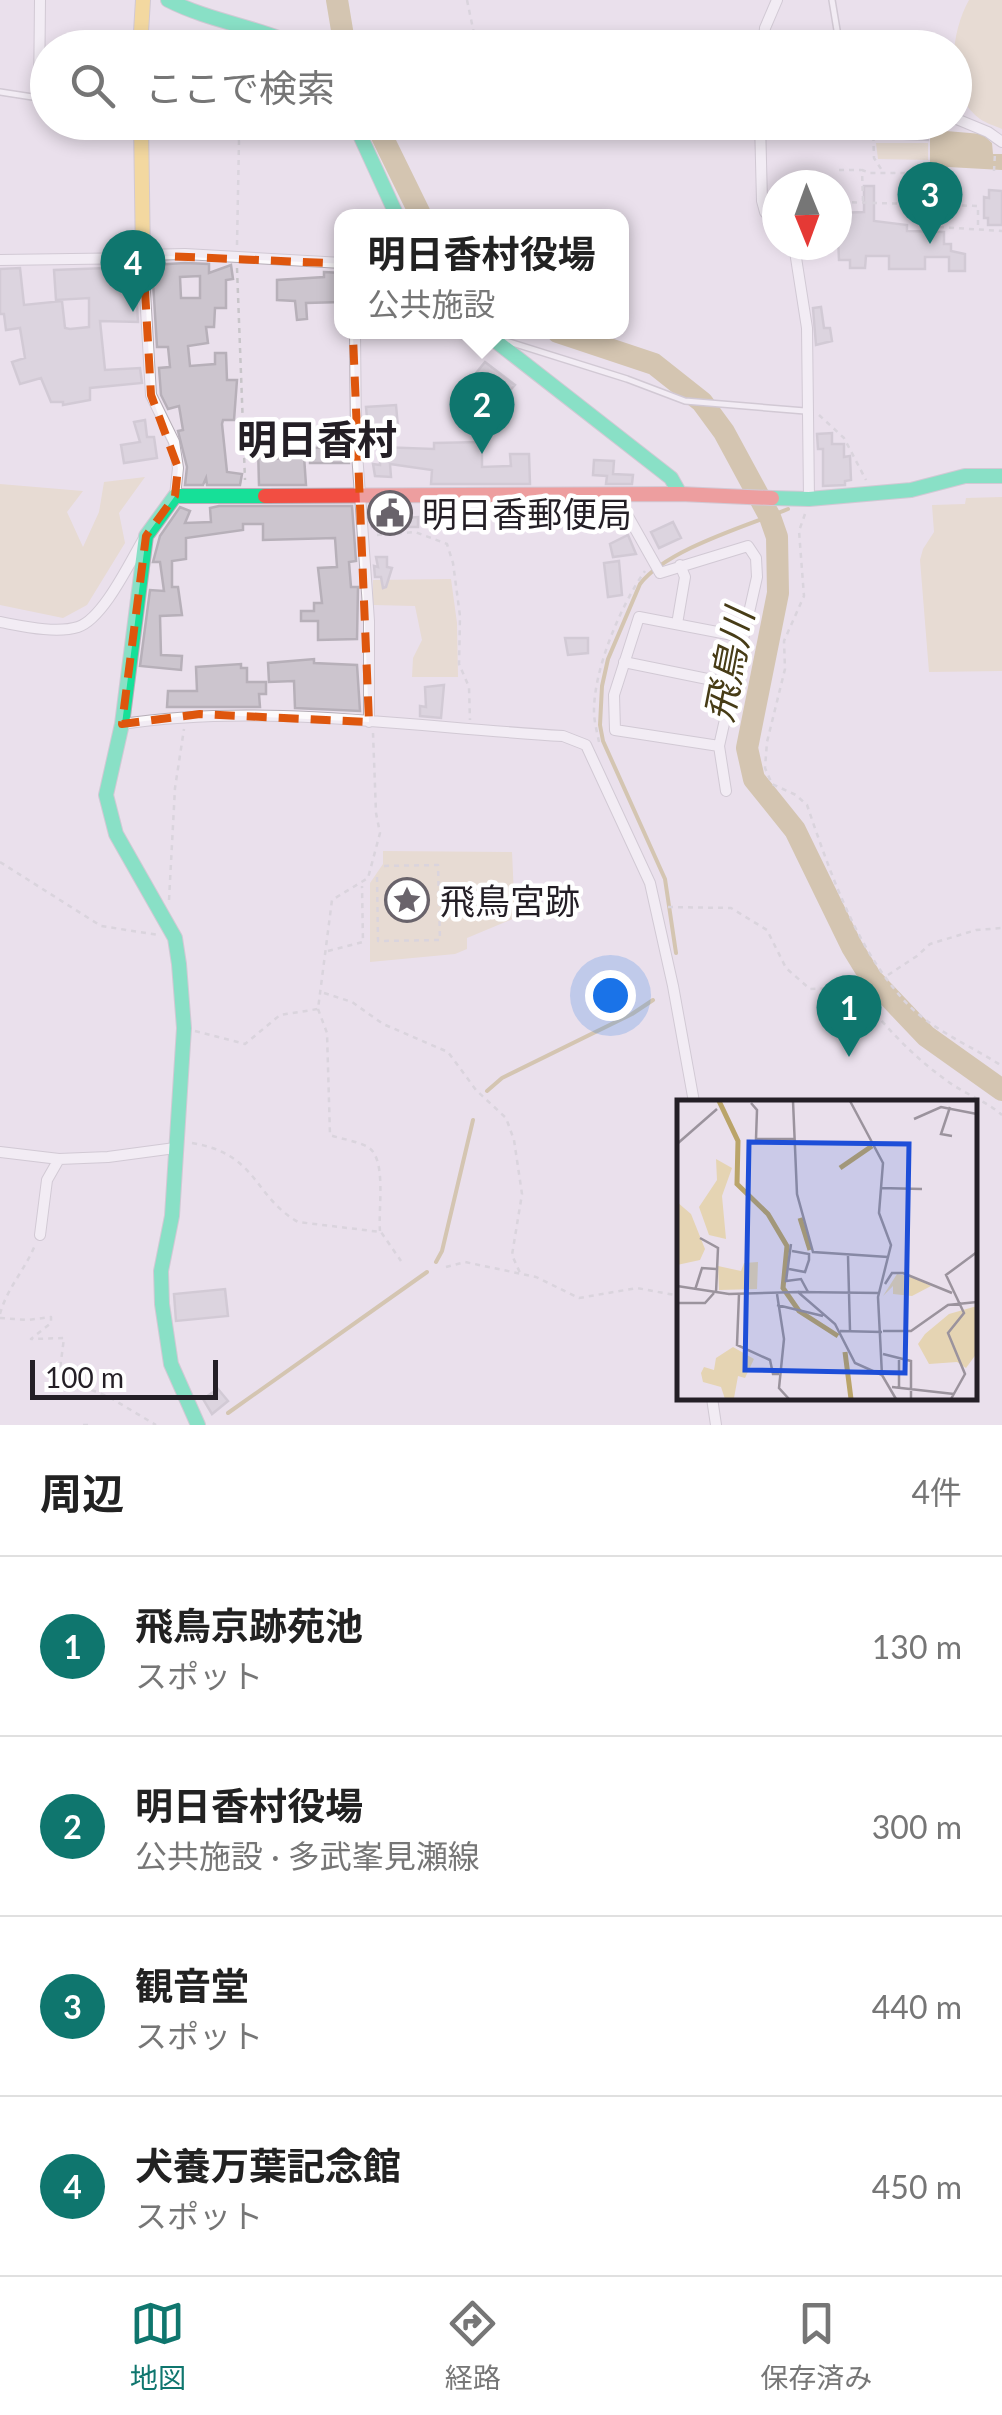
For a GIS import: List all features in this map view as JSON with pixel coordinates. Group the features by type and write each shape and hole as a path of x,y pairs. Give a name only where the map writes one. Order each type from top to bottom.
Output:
{"street":[{"path":"40,0 41,30"},
{"path":"140,30 143,0"},
{"path":"168,0 188,11 256,30"},
{"path":"765,30 778,0"},
{"path":"972,125 1002,142"},
{"path":"0,622 48,628 78,627 92,619 175,496 178,468 174,442 151,395 143,256 142,140"},
{"path":"362,140 394,209"},
{"path":"760,140 762,201"},
{"path":"0,260 186,254 334,264"},
{"path":"796,260 807,328 809,499"},
{"path":"354,339 356,439 369,620 368,722"},
{"path":"493,339 671,478 680,494"},
{"path":"175,496 680,494 809,499 911,490 965,476 1002,476"},
{"path":"616,494 660,573 748,546 756,558 756,577 719,746 726,791"},
{"path":"146,536 122,724 106,795 116,834 172,932 183,991 172,1216 161,1271 162,1304 171,1364 198,1425"},
{"path":"677,624 684,577 680,565"},
{"path":"719,746 616,730 614,695 639,616 743,637"},
{"path":"624,662 732,684"},
{"path":"122,724 184,716 368,722 563,736 586,745 650,883 694,1100"},
{"path":"0,1152 59,1159 108,1157 175,1144"},
{"path":"40,1235 47,1180 59,1159"},
{"path":"712,1400 716,1425"}],"lane":[{"path":"832,0 837,30"},
{"path":"0,92 30,96"},
{"path":"500,344 506,341 689,402 808,411"}],"path":[{"path":"467,0 473,30"},
{"path":"239,140 237,260 246,497"},
{"path":"874,140 874,158 884,173"},
{"path":"994,171 995,153"},
{"path":"852,170 934,172"},
{"path":"862,170 863,202"},
{"path":"852,202 978,206 978,230"},
{"path":"870,203 870,210"},
{"path":"931,204 931,222"},
{"path":"939,227 1002,231"},
{"path":"808,411 823,416 844,438 874,495"},
{"path":"809,499 799,531 804,596 784,641 785,669 767,742 765,768 772,784 807,805 852,924 902,998 942,1031 1002,1066"},
{"path":"362,536 414,532 447,544 460,616 459,664 469,686 471,731"},
{"path":"594,761 600,749 594,711 600,670 629,594 652,562"},
{"path":"0,862 100,926 172,932 175,788 184,745 184,716"},
{"path":"327,952 363,942 362,885 376,860 380,833 374,733 368,722"},
{"path":"377,877 378,940 440,940 438,866 381,866"},
{"path":"362,885 345,891 330,904 318,1010 328,1033 330,1135 370,1148 381,1165 380,1232 401,1261"},
{"path":"667,907 731,908 767,930 786,968 810,989 847,988 865,1018 880,1019 909,1052 1002,1115"},
{"path":"887,976 930,944 976,930 1002,928"},
{"path":"322,993 352,1002 384,1024 448,1052 476,1090 506,1118 514,1140 522,1194 512,1254 521,1275"},
{"path":"184,1028 245,1044 280,1015 318,1010"},
{"path":"175,1144 210,1146 247,1167 286,1216 298,1222 380,1232"},
{"path":"40,1235 27,1266 6,1293 0,1316 52,1318 31,1339 64,1338 59,1377 109,1397 156,1425"},
{"path":"446,1267 465,1262 536,1277 579,1298 637,1288 677,1295"},
{"path":"83,1425 92,1425"}],"highlighted area":[{"path":"143,255 350,264 369,722 200,714 122,724 146,536 175,496 178,468 151,395"}],"shaded area":[{"path":"969,0 1002,0 1002,129 972,112 972,30 958,30"},
{"path":"972,133 982,134 992,143 993,154 1002,154 1002,170 930,166 930,140 972,140"},
{"path":"876,143 928,143 928,160 878,159"},
{"path":"145,477 119,513 125,543 87,605 63,618 0,605 0,484 83,491 67,512 83,547 99,512 104,482"},
{"path":"1002,497 1002,671 929,672 920,560 934,532 932,505 965,504 966,498"},
{"path":"451,579 458,677 412,677 413,658 422,640 415,606 373,605 373,580"},
{"path":"383,851 512,852 515,918 467,938 467,949 455,954 370,962 370,883 383,864"}],"building":[{"path":"938,177 955,177 955,199 938,199"},
{"path":"864,186 874,186 874,221 907,225 907,231 944,232 944,244 951,244 951,251 965,254 965,271 949,271 949,257 925,257 925,269 889,269 889,256 866,256 865,268 850,268 852,212 864,212"},
{"path":"989,190 1002,191 1002,225 988,225 988,218 984,218 984,197 989,198"},
{"path":"209,264 209,273 231,265 233,279 226,280 226,308 215,308 214,327 206,327 208,343 188,346 190,366 215,364 215,353 226,353 227,380 237,380 234,420 223,420 222,424 227,472 242,474 240,485 207,485 206,478 203,485 185,485 187,467 178,431 183,430 179,406 168,409 161,395 159,368 170,367 168,347 157,347 152,265","holes":["200,276 200,298 181,298 180,277"]},
{"path":"135,267 138,322 100,321 105,370 140,368 142,383 90,388 90,400 63,405 51,402 41,378 20,384 12,362 25,358 20,328 6,330 4,314 0,314 0,269 20,268 24,305 62,301 65,328 70,329 89,327 89,298 56,300 54,270"},
{"path":"324,272 334,273 334,302 306,303 307,319 297,320 295,301 277,300 277,280 324,277"},
{"path":"821,307 824,328 830,328 832,341 816,345 813,308"},
{"path":"485,362 515,385 490,412 465,387"},
{"path":"396,405 398,427 368,429 366,407"},
{"path":"145,420 147,437 154,437 157,458 124,463 121,445 140,442 134,422"},
{"path":"832,433 832,444 844,444 844,457 850,456 851,480 845,481 845,485 823,486 823,449 818,449 817,434"},
{"path":"482,442 482,467 511,466 510,454 529,454 530,484 431,484 432,470 390,464 391,477 375,476 373,464 380,465 380,447 434,449 434,443"},
{"path":"258,447 273,447 273,459 304,456 306,485 259,485"},
{"path":"348,447 349,463 310,463 310,448"},
{"path":"594,460 614,461 613,474 633,475 632,484 606,484 607,476 593,475"},
{"path":"612,505 616,513 564,526 564,512"},
{"path":"352,506 356,561 349,562 351,587 358,587 357,639 318,640 318,621 301,621 301,611 314,611 314,603 322,603 318,568 337,567 335,538 263,540 263,524 243,524 243,530 186,538 186,559 172,561 172,587 178,587 182,615 160,616 161,655 182,656 181,670 140,666 150,590 164,591 160,562 153,562 160,536 180,507 190,511 185,523 211,522 210,508"},
{"name":"明日香郵便局","path":"372,506 403,506 403,518 418,517 418,527 372,527"},
{"path":"673,522 681,538 659,548 651,532"},
{"path":"628,535 636,554 613,557 610,544"},
{"path":"376,557 387,557 387,567 392,568 383,588 381,577 375,577"},
{"path":"619,561 622,595 608,597 604,563"},
{"path":"565,638 588,638 588,653 568,655"},
{"path":"314,659 314,663 357,665 360,711 295,708 294,681 269,682 268,663"},
{"path":"241,664 241,668 247,668 247,682 266,682 266,694 259,694 260,707 167,707 168,691 197,691 196,667"},
{"path":"444,685 441,718 420,716 420,706 426,707 425,687"},
{"path":"225,1289 228,1316 176,1321 174,1294"},
{"path":"218,1389 228,1401 212,1414 203,1399"}],"waterway":[{"name":"飛鳥川","path":"337,0 342,30"},
{"name":"飛鳥川","path":"384,140 418,209"},
{"name":"飛鳥川","path":"579,339 654,364 702,402 724,432 777,537 778,593 747,748 754,779 795,830 871,978 926,1036 1002,1090"},
{"path":"676,953 665,879 603,741 602,686 608,659 640,584 652,571 688,549 788,509"},
{"path":"487,1091 502,1078 653,1000"},
{"path":"436,1262 442,1251 473,1120"},
{"path":"228,1413 427,1272"}],"traffic: fast":[{"path":"168,0 254,30"},
{"path":"362,140 394,209"},
{"path":"493,339 671,478 680,494"},
{"path":"772,498 809,499 911,490 965,476 1002,476"},
{"path":"198,1425 171,1364 162,1304 161,1271 172,1216 184,1028 179,964 175,938 116,834 106,795 122,724 146,536 175,496 265,496"}],"traffic: slow":[{"path":"141,30 143,0"},
{"path":"141,140 143,258"}],"traffic: jam":[{"path":"265,496 680,494 772,498"}],"place":[{"name":"観音堂","path":"930,244"},
{"name":"犬養万葉記念館","path":"133,312"},
{"name":"明日香村役場","path":"482,454"},
{"name":"明日香郵便局","path":"390,513"},
{"name":"飛鳥宮跡","path":"407,900"},
{"name":"飛鳥京跡苑池","path":"849,1057"}],"district":[{"name":"明日香村","path":"317,439"}]}
